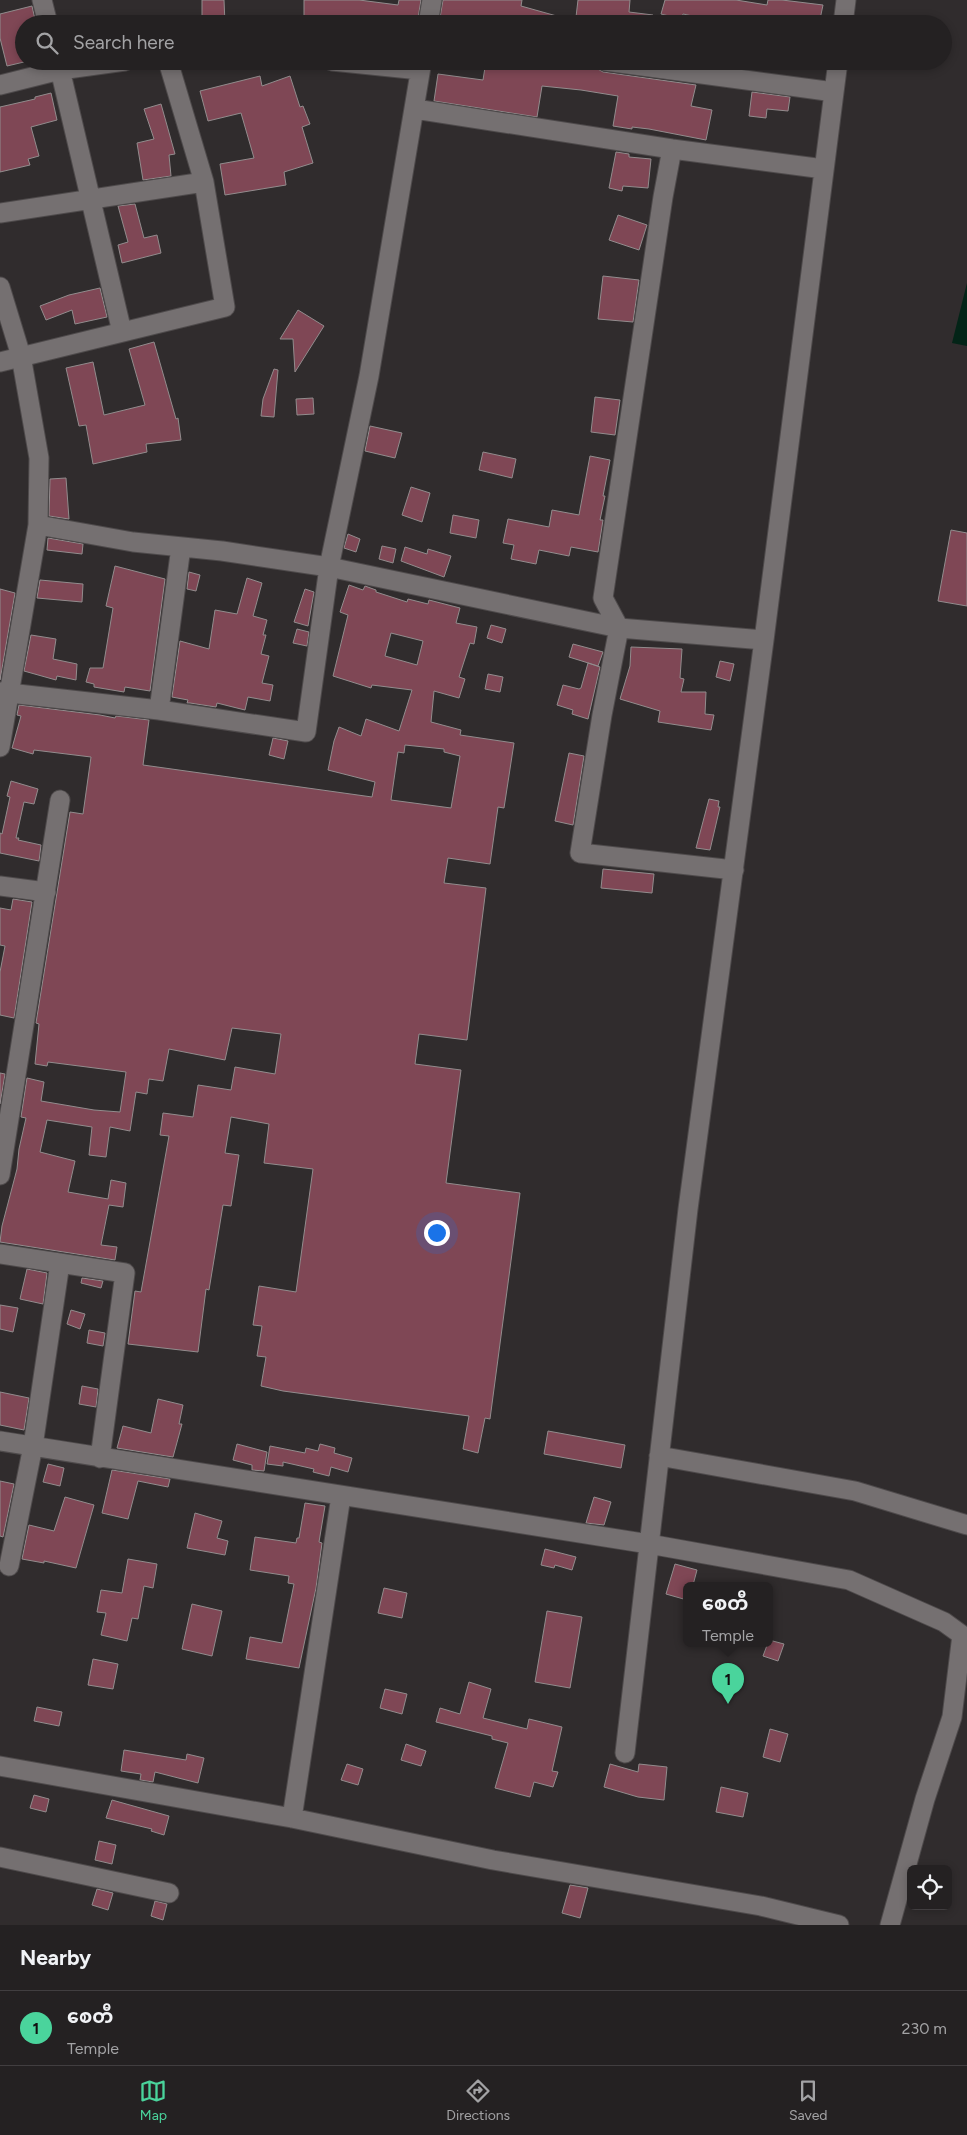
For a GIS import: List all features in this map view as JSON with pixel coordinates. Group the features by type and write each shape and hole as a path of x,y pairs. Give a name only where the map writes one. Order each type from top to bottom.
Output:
{"street":[{"path":"42,0 46,15"},
{"path":"430,15 432,0"},
{"path":"844,15 846,0"},
{"path":"0,84 46,70"},
{"path":"60,70 122,332"},
{"path":"0,362 225,307 204,182 171,70"},
{"path":"5,693 159,710 306,732 329,567 369,376 420,70"},
{"path":"671,70 834,92"},
{"path":"625,1753 688,1209 734,870 837,70"},
{"path":"415,109 672,149 824,169"},
{"path":"672,149 663,197 604,598 619,628 602,715 580,853 734,870"},
{"path":"0,213 204,182"},
{"path":"0,287 21,356 40,458 38,525 5,693 0,747"},
{"path":"38,525 133,542 329,567 619,628 764,640"},
{"path":"159,710 181,547"},
{"path":"0,1175 8,1068 46,892 60,800"},
{"path":"0,886 46,892"},
{"path":"0,1254 126,1273 100,1458"},
{"path":"8,1566 33,1446 60,1263"},
{"path":"0,1442 648,1544 849,1580 944,1622 962,1635 952,1717 925,1799 890,1925"},
{"path":"659,1456 855,1491 967,1525"},
{"path":"292,1818 341,1496"},
{"path":"0,1766 292,1818 492,1860 761,1906 839,1925"},
{"path":"0,1857 169,1893"}],"shaded area":[{"path":"967,283 967,346 952,343"}],"building":[{"path":"202,0 224,0 225,15 202,15"},
{"path":"304,0 359,0 398,5 399,0 421,0 418,15 304,15"},
{"path":"443,0 522,0 521,6 553,15 440,15"},
{"path":"578,0 630,0 629,12 653,15 576,15"},
{"path":"665,0 736,0 767,5 768,0 782,0 823,5 821,15 661,14"},
{"path":"32,6 34,15 15,15 15,64 7,66 0,38 0,14"},
{"path":"485,70 600,70 696,85 691,106 712,110 706,140 649,129 613,126 618,96 581,90 542,86 537,117 434,101 438,74 483,80"},
{"path":"260,76 262,86 290,76 300,107 303,106 310,124 302,127 313,163 284,172 286,185 225,195 220,164 254,158 241,113 208,121 200,91"},
{"path":"752,92 790,97 788,111 767,109 766,118 749,116"},
{"path":"51,93 57,120 31,127 39,156 28,159 30,165 0,172 0,107 35,99 35,97"},
{"path":"161,104 175,154 169,155 171,176 143,180 137,143 154,139 144,109"},
{"path":"616,152 629,154 629,157 651,159 648,188 623,186 622,191 609,188"},
{"path":"135,204 144,238 157,235 161,253 122,263 118,245 128,242 118,206"},
{"path":"618,215 647,225 639,250 609,240"},
{"path":"603,276 639,280 633,322 598,319"},
{"path":"100,288 107,317 75,324 72,310 46,320 40,306 69,295"},
{"path":"298,310 324,326 295,372 293,339 280,339"},
{"path":"154,342 176,419 178,418 181,440 146,444 147,452 93,464 86,425 79,426 66,368 93,362 104,415 145,405 129,349"},
{"path":"274,369 278,370 274,417 261,416 263,399"},
{"path":"595,397 620,400 615,435 591,432"},
{"path":"313,398 314,414 297,415 296,399"},
{"path":"370,426 402,433 395,458 365,451"},
{"path":"483,452 516,459 512,478 479,470"},
{"path":"590,456 610,460 603,496 605,496 600,520 603,520 598,552 571,547 569,556 539,550 536,564 511,559 514,545 503,543 508,519 549,527 552,510 579,515"},
{"path":"66,478 69,519 49,516 50,479"},
{"path":"411,487 430,493 422,522 402,515"},
{"path":"453,515 479,520 476,538 450,533"},
{"path":"951,530 967,533 967,606 938,601"},
{"path":"348,534 360,539 356,552 344,548"},
{"path":"48,538 83,544 82,554 47,550"},
{"path":"382,546 396,549 393,563 379,559"},
{"path":"405,547 427,554 428,549 451,556 444,577 401,561"},
{"path":"115,566 165,579 150,691 125,687 124,692 94,687 94,684 86,682 90,668 103,668 113,608 106,606"},
{"path":"189,572 200,575 196,591 187,589"},
{"path":"247,578 262,583 253,616 267,620 263,635 266,635 261,654 269,656 262,683 273,685 270,701 248,697 245,710 217,703 216,707 187,703 188,700 172,697 180,641 209,649 215,610 237,614"},
{"path":"40,580 83,584 82,602 37,598"},
{"path":"349,585 363,590 365,586 376,590 376,592 407,602 408,599 428,604 429,600 460,608 456,623 477,627 474,644 470,643 459,677 465,679 459,698 434,691 431,722 461,730 460,735 514,743 504,808 498,807 490,864 448,858 444,883 486,888 467,1040 419,1034 415,1064 461,1070 446,1183 520,1193 490,1419 485,1418 478,1453 463,1449 469,1416 283,1391 261,1386 266,1357 257,1356 262,1326 253,1325 259,1286 296,1292 313,1169 264,1163 269,1124 231,1117 225,1153 239,1155 231,1206 223,1205 209,1290 206,1289 198,1352 128,1344 135,1291 141,1292 169,1136 160,1135 163,1113 193,1117 198,1085 231,1090 235,1067 275,1074 281,1034 232,1028 225,1060 169,1049 163,1081 149,1079 147,1094 136,1092 130,1131 110,1127 106,1157 89,1155 92,1127 47,1120 40,1152 75,1161 68,1192 108,1199 111,1180 126,1183 123,1207 109,1205 101,1245 117,1247 115,1260 0,1242 2,1226 17,1169 19,1149 26,1118 21,1117 27,1078 44,1082 41,1101 94,1110 120,1112 126,1072 48,1062 47,1066 35,1064 39,1024 36,1023 70,812 83,814 91,757 34,750 33,754 12,748 21,716 17,715 19,705 115,718 116,716 149,720 143,765 372,797 375,782 328,770 339,727 361,736 366,719 399,731 412,690 372,685 371,688 333,676 348,615 340,612","holes":["391,633 423,641 417,665 385,656","405,745 444,749 444,752 460,756 451,808 391,800 398,752 404,753"]},
{"path":"0,589 15,593 0,680"},
{"path":"305,589 314,592 308,626 294,622"},
{"path":"491,625 506,629 502,643 487,638"},
{"path":"297,629 309,632 307,646 293,643"},
{"path":"31,635 56,639 53,659 77,664 76,680 57,676 56,680 24,671"},
{"path":"573,644 603,652 598,666 569,657"},
{"path":"631,647 682,649 680,678 684,679 681,692 706,692 705,714 714,715 711,730 658,722 660,711 620,699 630,666"},
{"path":"720,661 734,664 730,681 716,677"},
{"path":"588,663 600,667 588,719 572,714 573,710 557,705 563,685 581,688"},
{"path":"488,674 503,677 500,692 485,689"},
{"path":"273,738 288,741 284,759 269,755"},
{"path":"569,753 584,756 573,825 555,821"},
{"path":"11,781 38,789 34,804 24,802 16,838 41,845 39,861 0,853 0,833 2,834 10,797 7,796"},
{"path":"709,799 719,801 718,807 720,807 710,850 696,848"},
{"path":"603,869 654,874 652,893 601,888"},
{"path":"13,899 32,902 14,1018 0,1015 0,972 5,946 0,945 0,908 11,910"},
{"path":"0,1073 5,1074 0,1104"},
{"path":"27,1269 47,1273 43,1304 20,1299"},
{"path":"82,1278 103,1281 101,1288 81,1283"},
{"path":"0,1305 18,1308 13,1332 0,1329"},
{"path":"71,1310 85,1314 80,1329 67,1324"},
{"path":"89,1330 105,1333 103,1346 87,1343"},
{"path":"82,1386 98,1389 96,1407 79,1404"},
{"path":"0,1392 29,1398 24,1430 0,1425"},
{"path":"158,1399 183,1405 179,1424 182,1424 173,1457 117,1448 123,1426 151,1433"},
{"path":"548,1431 625,1445 621,1468 544,1454"},
{"path":"237,1444 267,1452 264,1471 252,1470 252,1465 233,1460"},
{"path":"320,1444 335,1448 334,1453 352,1458 348,1472 331,1467 329,1476 313,1472 314,1469 283,1462 283,1466 267,1464 270,1446 305,1453 306,1448 318,1451"},
{"path":"48,1464 64,1468 60,1486 43,1482"},
{"path":"112,1470 170,1479 168,1487 138,1481 128,1519 102,1513"},
{"path":"0,1481 14,1484 3,1537 0,1536"},
{"path":"65,1497 94,1505 76,1568 44,1561 44,1563 22,1559 29,1525 54,1531"},
{"path":"594,1497 611,1502 604,1525 586,1523"},
{"path":"305,1503 325,1506 319,1542 322,1543 316,1588 299,1668 246,1659 250,1637 282,1643 294,1584 288,1583 289,1576 250,1570 255,1537 296,1543 297,1538 299,1538"},
{"path":"195,1513 222,1521 217,1538 228,1541 225,1555 187,1548"},
{"path":"545,1549 576,1557 572,1570 555,1565 554,1568 541,1565"},
{"path":"128,1559 157,1564 153,1588 144,1586 138,1619 132,1618 127,1641 101,1635 106,1613 97,1612 101,1590 122,1593"},
{"path":"675,1564 697,1570 694,1582 683,1582 683,1599 666,1594"},
{"path":"384,1588 407,1593 402,1618 378,1613"},
{"path":"192,1604 222,1611 212,1656 182,1649"},
{"path":"547,1611 582,1617 570,1688 535,1682"},
{"path":"773,1641 784,1644 778,1661 763,1656 766,1647 773,1647"},
{"path":"93,1659 118,1664 113,1689 88,1685"},
{"path":"469,1682 491,1689 483,1718 527,1729 529,1719 562,1727 552,1771 558,1772 553,1787 534,1782 530,1797 495,1788 508,1743 492,1739 492,1736 436,1722 440,1708 460,1714"},
{"path":"385,1689 407,1694 402,1714 380,1708"},
{"path":"37,1707 62,1712 59,1726 34,1721"},
{"path":"770,1729 788,1734 780,1762 763,1757"},
{"path":"406,1744 426,1751 421,1766 401,1760"},
{"path":"124,1750 186,1760 187,1754 204,1758 198,1783 155,1772 153,1782 140,1780 141,1774 121,1771"},
{"path":"347,1764 363,1769 358,1785 341,1780"},
{"path":"610,1764 638,1772 639,1764 667,1767 664,1800 638,1797 604,1787"},
{"path":"721,1787 748,1793 743,1817 716,1812"},
{"path":"34,1795 49,1799 46,1812 30,1808"},
{"path":"112,1800 169,1816 164,1835 151,1831 152,1829 106,1818"},
{"path":"99,1841 116,1845 112,1864 95,1860"},
{"path":"570,1885 588,1888 580,1918 562,1913"},
{"path":"97,1889 113,1893 108,1910 92,1905"},
{"path":"155,1901 167,1904 163,1920 151,1916"}],"place":[{"name":"စေတီ","path":"728,1704"}]}
